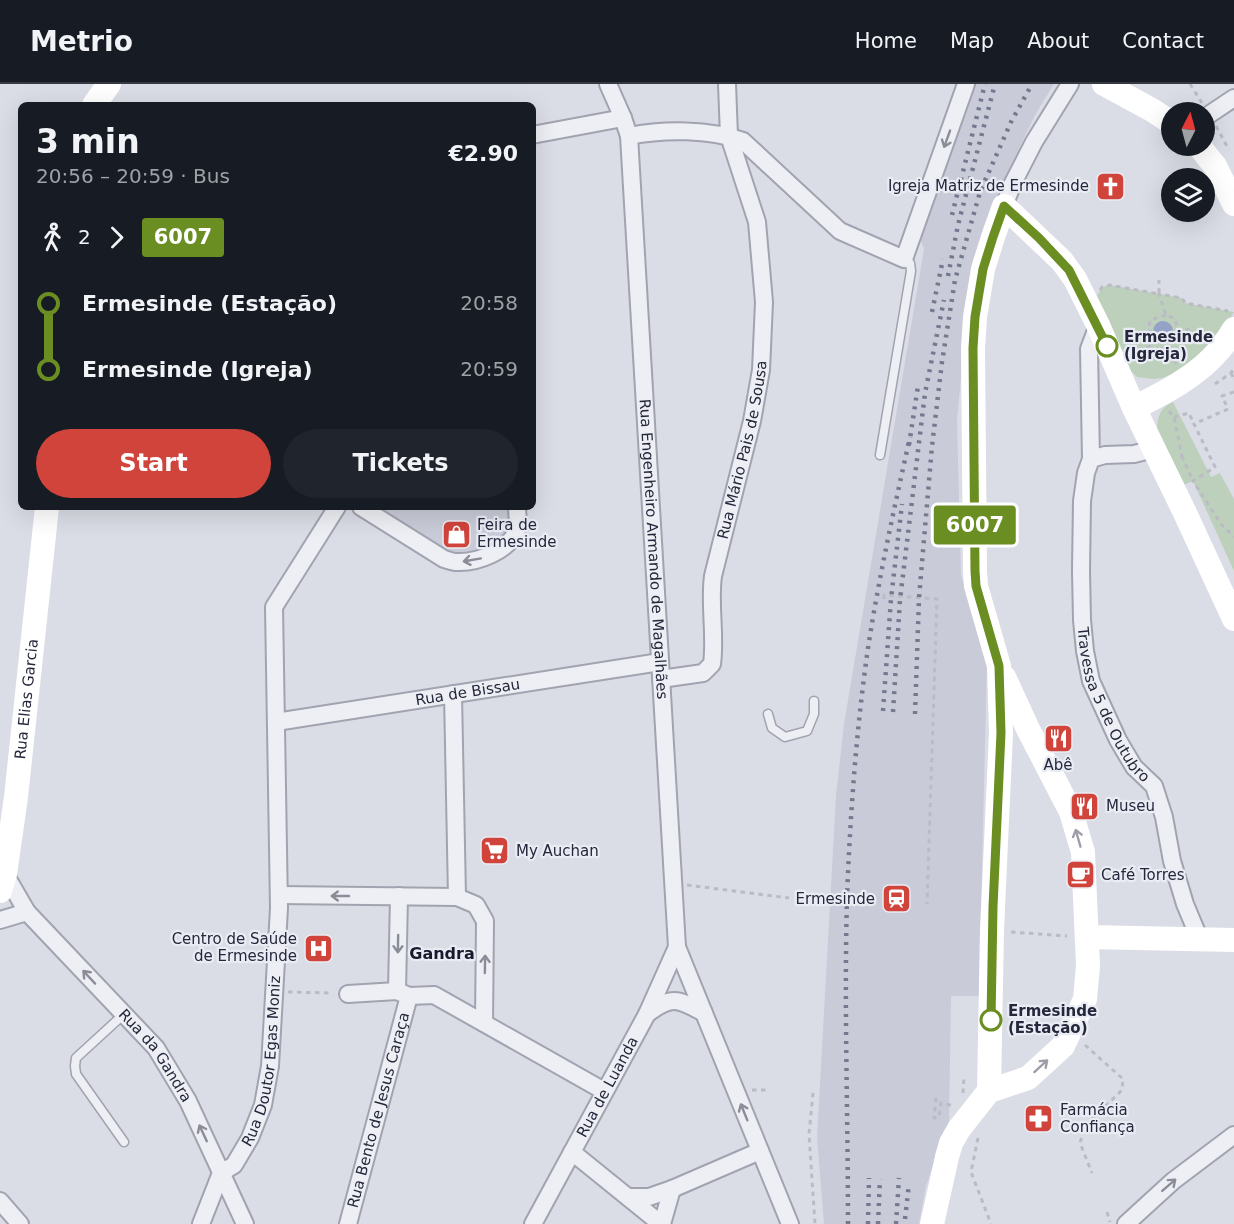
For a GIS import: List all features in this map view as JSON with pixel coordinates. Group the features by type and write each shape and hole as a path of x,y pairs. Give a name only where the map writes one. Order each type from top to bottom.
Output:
{"main road":[{"path":"92,84 93,102"},
{"path":"95,102 108,84"},
{"path":"1104,84 1161,116"},
{"path":"1208,156 1231,197"},
{"path":"932,1224 951,1143 959,1129 989,1091 1028,1078 1063,1046 1085,999 1088,966 1083,852 1071,812 1028,729 999,666 976,586 973,348 975,317 981,278 1004,206 1069,270 1098,325 1134,408 1165,454 1232,609"},
{"path":"1134,408 1163,394 1196,372 1220,350 1234,329"},
{"name":"Rua Elias Garcia","path":"2,883 17,785 47,510"},
{"path":"989,1091 992,930 1001,733 999,666"},
{"path":"1001,733 1013,726 1028,729"},
{"path":"1087,937 1234,940"}],"street":[{"name":"Rua Engenheiro Armando de Magalhães","path":"608,84 629,136 677,947 790,1224"},
{"name":"Rua Mário Pais de Sousa","path":"661,679 703,673 712,664 714,651 711,592 713,576 752,421 761,370 764,290 757,222 729,136 727,84"},
{"path":"629,136 655,132 682,132 729,136 742,141 840,231 904,258 966,84"},
{"path":"1004,206 1034,142 1070,84"},
{"path":"1215,111 1234,98"},
{"path":"536,134 623,118"},
{"path":"744,181 773,169"},
{"name":"Travessa 5 de Outubro","path":"1098,325 1089,349 1091,459 1086,473 1082,501 1082,620 1085,651 1091,681 1118,740 1134,767 1154,786 1164,817 1172,861 1185,904 1200,940"},
{"path":"1091,459 1105,455 1165,454"},
{"name":"Rua Doutor Egas Moniz","path":"221,1173 234,1165 250,1138 263,1105 270,1066 279,895 274,607 335,510"},
{"path":"366,510 444,559 459,562 481,559 498,552 510,541 517,530 517,510"},
{"name":"Rua de Bissau","path":"276,722 660,662"},
{"path":"453,694 457,897"},
{"name":"Rua da Gandra","path":"2,883 156,1048 188,1101 245,1224"},
{"path":"279,895 457,897 476,905 485,921 484,1023"},
{"name":"Rua Bento de Jesus Caraça","path":"348,1224 403,994 399,896"},
{"path":"0,920 27,912"},
{"name":"Rua de Luanda","path":"533,1224 647,1014 677,947"},
{"path":"348,994 434,995 604,1091"},
{"path":"647,1014 658,1005 670,1001 683,1002 704,1013"},
{"path":"1126,1224 1173,1181 1234,1135"},
{"path":"628,1197 649,1197 672,1189 760,1151"},
{"path":"573,1152 661,1224 672,1189"},
{"path":"201,1224 221,1173"},
{"path":"0,1201 20,1224"}],"lane":[{"path":"880,455 911,271 910,263 904,258"},
{"path":"768,714 772,728 786,737 807,731 814,714 814,701"},
{"path":"124,1014 76,1058 75,1066 76,1074 124,1142"}],"path":[{"path":"1159,280 1159,294 1166,315"},
{"path":"1099,292 1102,287 1110,285 1182,298 1185,303 1234,312"},
{"path":"1179,332 1174,318 1166,315 1150,320 1149,329 1156,342 1180,368"},
{"path":"1117,345 1149,329"},
{"path":"1125,362 1156,342 1169,342 1179,332 1190,330 1205,340"},
{"path":"1213,385 1231,373 1234,368"},
{"path":"1231,373 1234,379"},
{"path":"1194,424 1228,409 1222,396 1234,392"},
{"path":"1167,409 1174,417 1182,456 1193,481 1221,524 1234,537"},
{"path":"1174,417 1189,413 1215,467 1193,481"},
{"path":"1165,454 1182,456"},
{"path":"1214,527 1221,524"},
{"path":"884,599 884,595 909,599 937,599 927,904"},
{"path":"673,883 789,898"},
{"path":"992,930 1087,937"},
{"path":"274,991 348,994"},
{"path":"1070,1032 1123,1079 1122,1090 1085,1126 1080,1143 1092,1173"},
{"path":"813,1093 809,1134 815,1224"},
{"path":"936,1098 934,1118 939,1117 941,1103"},
{"path":"970,1114 979,1129 971,1172 991,1224"},
{"path":"1107,1212 1111,1224"}],"shaded area":[{"path":"971,84 1054,84 1035,115 997,195 970,283 957,420 961,575 987,662 979,996 951,996 949,1121 926,1186 919,1224 824,1224 817,1138 836,795 844,724 924,249 918,234"},
{"name":"Feira de Ermesinde","path":"351,510 526,510 525,529 521,540 505,557 486,565 446,566 430,560"}],"green space":[{"path":"1110,285 1182,298 1185,303 1234,312 1214,344 1194,364 1163,378 1137,377 1127,367 1097,296 1102,287"},
{"path":"1173,402 1211,477 1220,473 1234,499 1234,571 1193,481 1181,486 1158,434 1157,423 1160,413"}],"water":[{"path":"1163,321 1170,324 1173,331 1170,338 1163,341 1156,338 1153,331 1156,324"}],"railway":[{"path":"952,215 985,84"},
{"path":"948,276 958,225 995,84"},
{"path":"915,714 919,598 932,446 955,280 980,192 1011,122 1032,84"},
{"path":"932,312 943,259"},
{"path":"893,712 900,600 925,393 944,300"},
{"path":"909,445 918,386"},
{"path":"848,1224 846,939 854,776 871,627 910,437"},
{"path":"883,711 891,599 902,504"},
{"path":"868,1224 869,1178"},
{"path":"896,1224 899,1178"},
{"path":"878,1224 880,1179"},
{"path":"905,1219 909,1184"}],"bus line":[{"name":"6007","path":"991,1020 993,907 1001,733 999,666 976,586 973,348 975,317 983,269 1004,206 1069,270 1107,346"}],"place":[{"name":"Igreja Matriz de Ermesinde","path":"1110,186"},
{"name":"Ermesinde (Igreja)","path":"1107,346"},
{"name":"Feira de Ermesinde","path":"456,534"},
{"name":"Abê","path":"1058,738"},
{"name":"Museu","path":"1085,806"},
{"name":"My Auchan","path":"495,851"},
{"name":"Café Torres","path":"1080,875"},
{"name":"Ermesinde","path":"896,899"},
{"name":"Centro de Saúde de Ermesinde","path":"318,948"},
{"name":"Ermesinde (Estação)","path":"991,1020"},
{"name":"Farmácia Confiança","path":"1039,1119"}],"district":[{"name":"Gandra","path":"442,953"}]}
